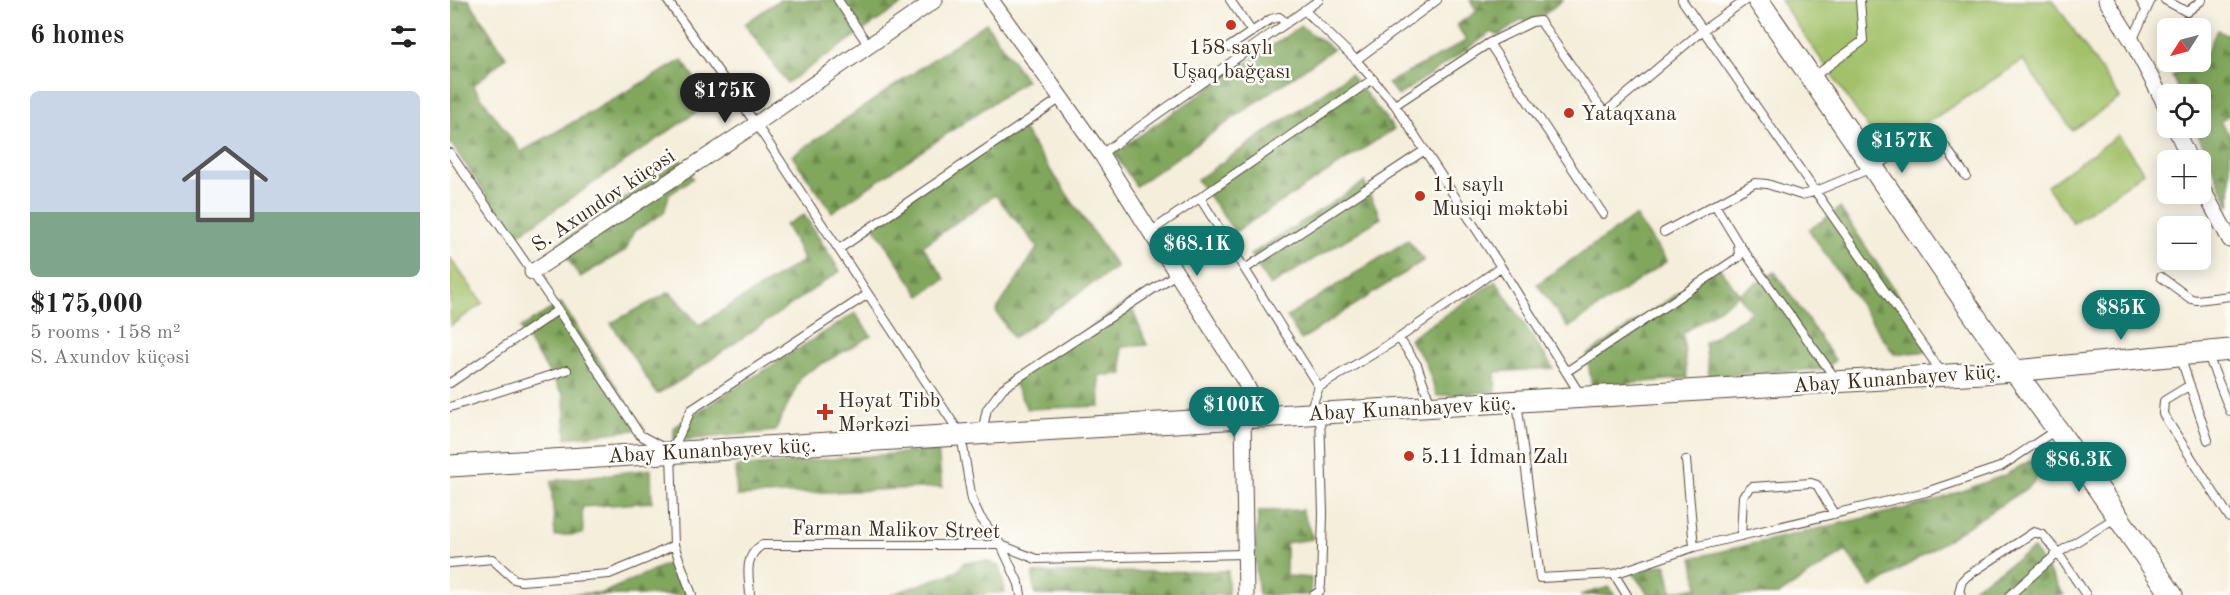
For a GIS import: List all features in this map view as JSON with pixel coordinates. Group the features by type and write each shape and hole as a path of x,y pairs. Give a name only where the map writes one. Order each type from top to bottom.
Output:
{"street":[{"name":"S. Axundov küçəsi","path":"532,272 756,124 935,0"},
{"path":"991,0 1101,154 1244,380 1252,417 1245,555 1246,595"},
{"path":"1758,0 1983,328 2119,516 2172,595"},
{"path":"2106,0 2132,41 2157,90"},
{"path":"2211,204 2230,240"},
{"path":"1983,328 2022,355 2057,367"},
{"name":"Abay Kunanbayev küç.","path":"450,466 2015,371 2230,350"}],"lane":[{"path":"667,0 756,124 868,294 971,434"},
{"path":"838,0 869,46"},
{"path":"1230,0 1252,32"},
{"path":"1101,154 1319,0"},
{"path":"1356,60 1437,0"},
{"path":"1682,0 1944,375"},
{"path":"1395,105 1489,43 1532,22 1540,21 1598,104 1603,110 1608,110 1703,30 1746,0"},
{"path":"1812,77 1863,41 1860,0"},
{"path":"2140,0 2146,10"},
{"path":"2132,41 2151,0"},
{"path":"2165,0 2187,12 2202,0"},
{"path":"1304,10 1356,60 1395,105 1502,267 1582,397"},
{"path":"1228,47 1271,19 1279,17 1287,23"},
{"path":"1489,43 1603,214"},
{"path":"1150,232 1373,80"},
{"path":"839,249 1062,98"},
{"path":"1664,232 1755,183 1767,184 1801,195 1814,192 1874,167 1931,133 1939,138 1966,176"},
{"path":"1245,269 1425,150"},
{"path":"450,153 558,310 640,435 671,453"},
{"path":"1200,198 1319,387 1314,414 1323,536 1320,591 1314,595"},
{"path":"1715,205 1738,243 1838,382"},
{"path":"1566,372 1739,256 1738,243"},
{"path":"1319,387 1399,338 1502,267"},
{"path":"1021,595 1019,584 1001,545 972,500 971,434 1003,388 1176,274"},
{"path":"2162,277 2191,299 2230,296"},
{"path":"692,595 674,545 671,453 691,410 868,294"},
{"path":"450,383 558,310"},
{"path":"1399,338 1417,365 1432,406"},
{"path":"2206,351 2230,411"},
{"path":"2180,354 2208,440"},
{"path":"450,406 567,370"},
{"path":"2190,385 2164,401 2163,414 2230,518"},
{"path":"1517,401 1540,578 1614,574 1694,547 1926,492 2000,467 2057,429"},
{"path":"1686,460 1694,547"},
{"path":"1741,536 1743,496 1752,487 1811,483 1818,485 1834,514"},
{"path":"2010,595 2058,553 2119,516"},
{"path":"1961,595 1959,592 1962,580 2034,532 2043,535 2058,553 2086,595"},
{"path":"450,563 492,559 514,579 521,580 595,576 609,574 674,545"},
{"name":"Farman Malikov Street","path":"750,595 748,561 753,551 762,545 1001,545 1036,559 1245,555"},
{"path":"1614,574 1627,595"}],"green space":[{"path":"450,0 469,0 506,57 473,86 521,152 682,60 711,102 515,237 450,142"},
{"path":"779,0 908,0 787,83 745,24"},
{"path":"1470,0 1562,0 1529,27 1523,19 1498,36 1492,32 1398,96 1388,83 1466,41 1457,25 1477,11"},
{"path":"1780,0 2053,0 2120,98 2072,130 2023,60 1884,151"},
{"path":"986,23 1026,80 832,212 792,156"},
{"path":"1301,26 1333,49 1136,186 1114,153"},
{"path":"2217,30 2230,37 2230,114 2220,122 2230,135 2230,207 2211,164 2211,150 2205,150 2199,138 2211,138 2211,84 2176,84 2172,76 2179,72 2211,72 2211,43"},
{"path":"1350,74 1394,129 1235,232 1197,180"},
{"path":"1019,122 1117,267 1013,338 996,311 1038,247 995,195 923,246 945,279 920,296 872,223"},
{"path":"2118,135 2144,172 2073,223 2047,186"},
{"path":"681,160 693,178 669,195 664,213 634,231 626,250 580,277 558,244"},
{"path":"1364,182 1381,218 1270,286 1250,255"},
{"path":"1840,208 1935,351 1894,354 1809,230"},
{"path":"804,215 840,271 657,394 611,323 670,292 699,325 803,261 785,225"},
{"path":"1635,216 1667,261 1568,328 1537,284"},
{"path":"1408,240 1424,260 1301,340 1287,317"},
{"path":"450,258 483,303 450,326"},
{"path":"1718,266 1739,294 1775,272 1835,360 1825,369 1709,376 1705,343 1751,312 1739,295 1683,333 1687,378 1592,387 1587,355"},
{"path":"1496,281 1553,368 1495,372 1496,391 1437,396 1425,361 1409,339"},
{"path":"1129,301 1147,345 1121,347 1123,374 1099,375 1100,406 1027,409 1013,381"},
{"path":"561,303 644,429 566,438 564,396 520,328"},
{"path":"855,313 871,336 802,375 775,431 674,441 674,427"},
{"path":"938,450 942,487 737,496 735,467"},
{"path":"2031,460 2042,473 2029,487 1872,588 1846,551 1778,595 1649,595 1632,572 1666,564 1672,592 1698,587 1692,558 1932,502 2005,475"},
{"path":"651,469 652,502 582,507 583,534 555,536 551,481"},
{"path":"1302,510 1313,539 1286,543 1286,576 1311,578 1310,595 1259,595 1254,552 1259,511"},
{"path":"2033,549 2064,595 1980,595 1974,587"},
{"path":"986,561 1000,566 1005,592 974,595 890,595 958,571 964,562"},
{"path":"669,563 688,595 545,595 603,593"},
{"path":"1228,571 1228,595 1035,595 1033,573"},
{"path":"1609,587 1615,595 1580,595"}],"place":[{"name":"158 saylı Uşaq bağçası","path":"1231,25"},
{"name":"Yataqxana","path":"1569,113"},
{"name":"11 saylı Musiqi məktəbi","path":"1420,196"},
{"name":"Həyat Tibb Mərkəzi","path":"825,412"},
{"name":"5.11 İdman Zalı","path":"1409,456"}]}
